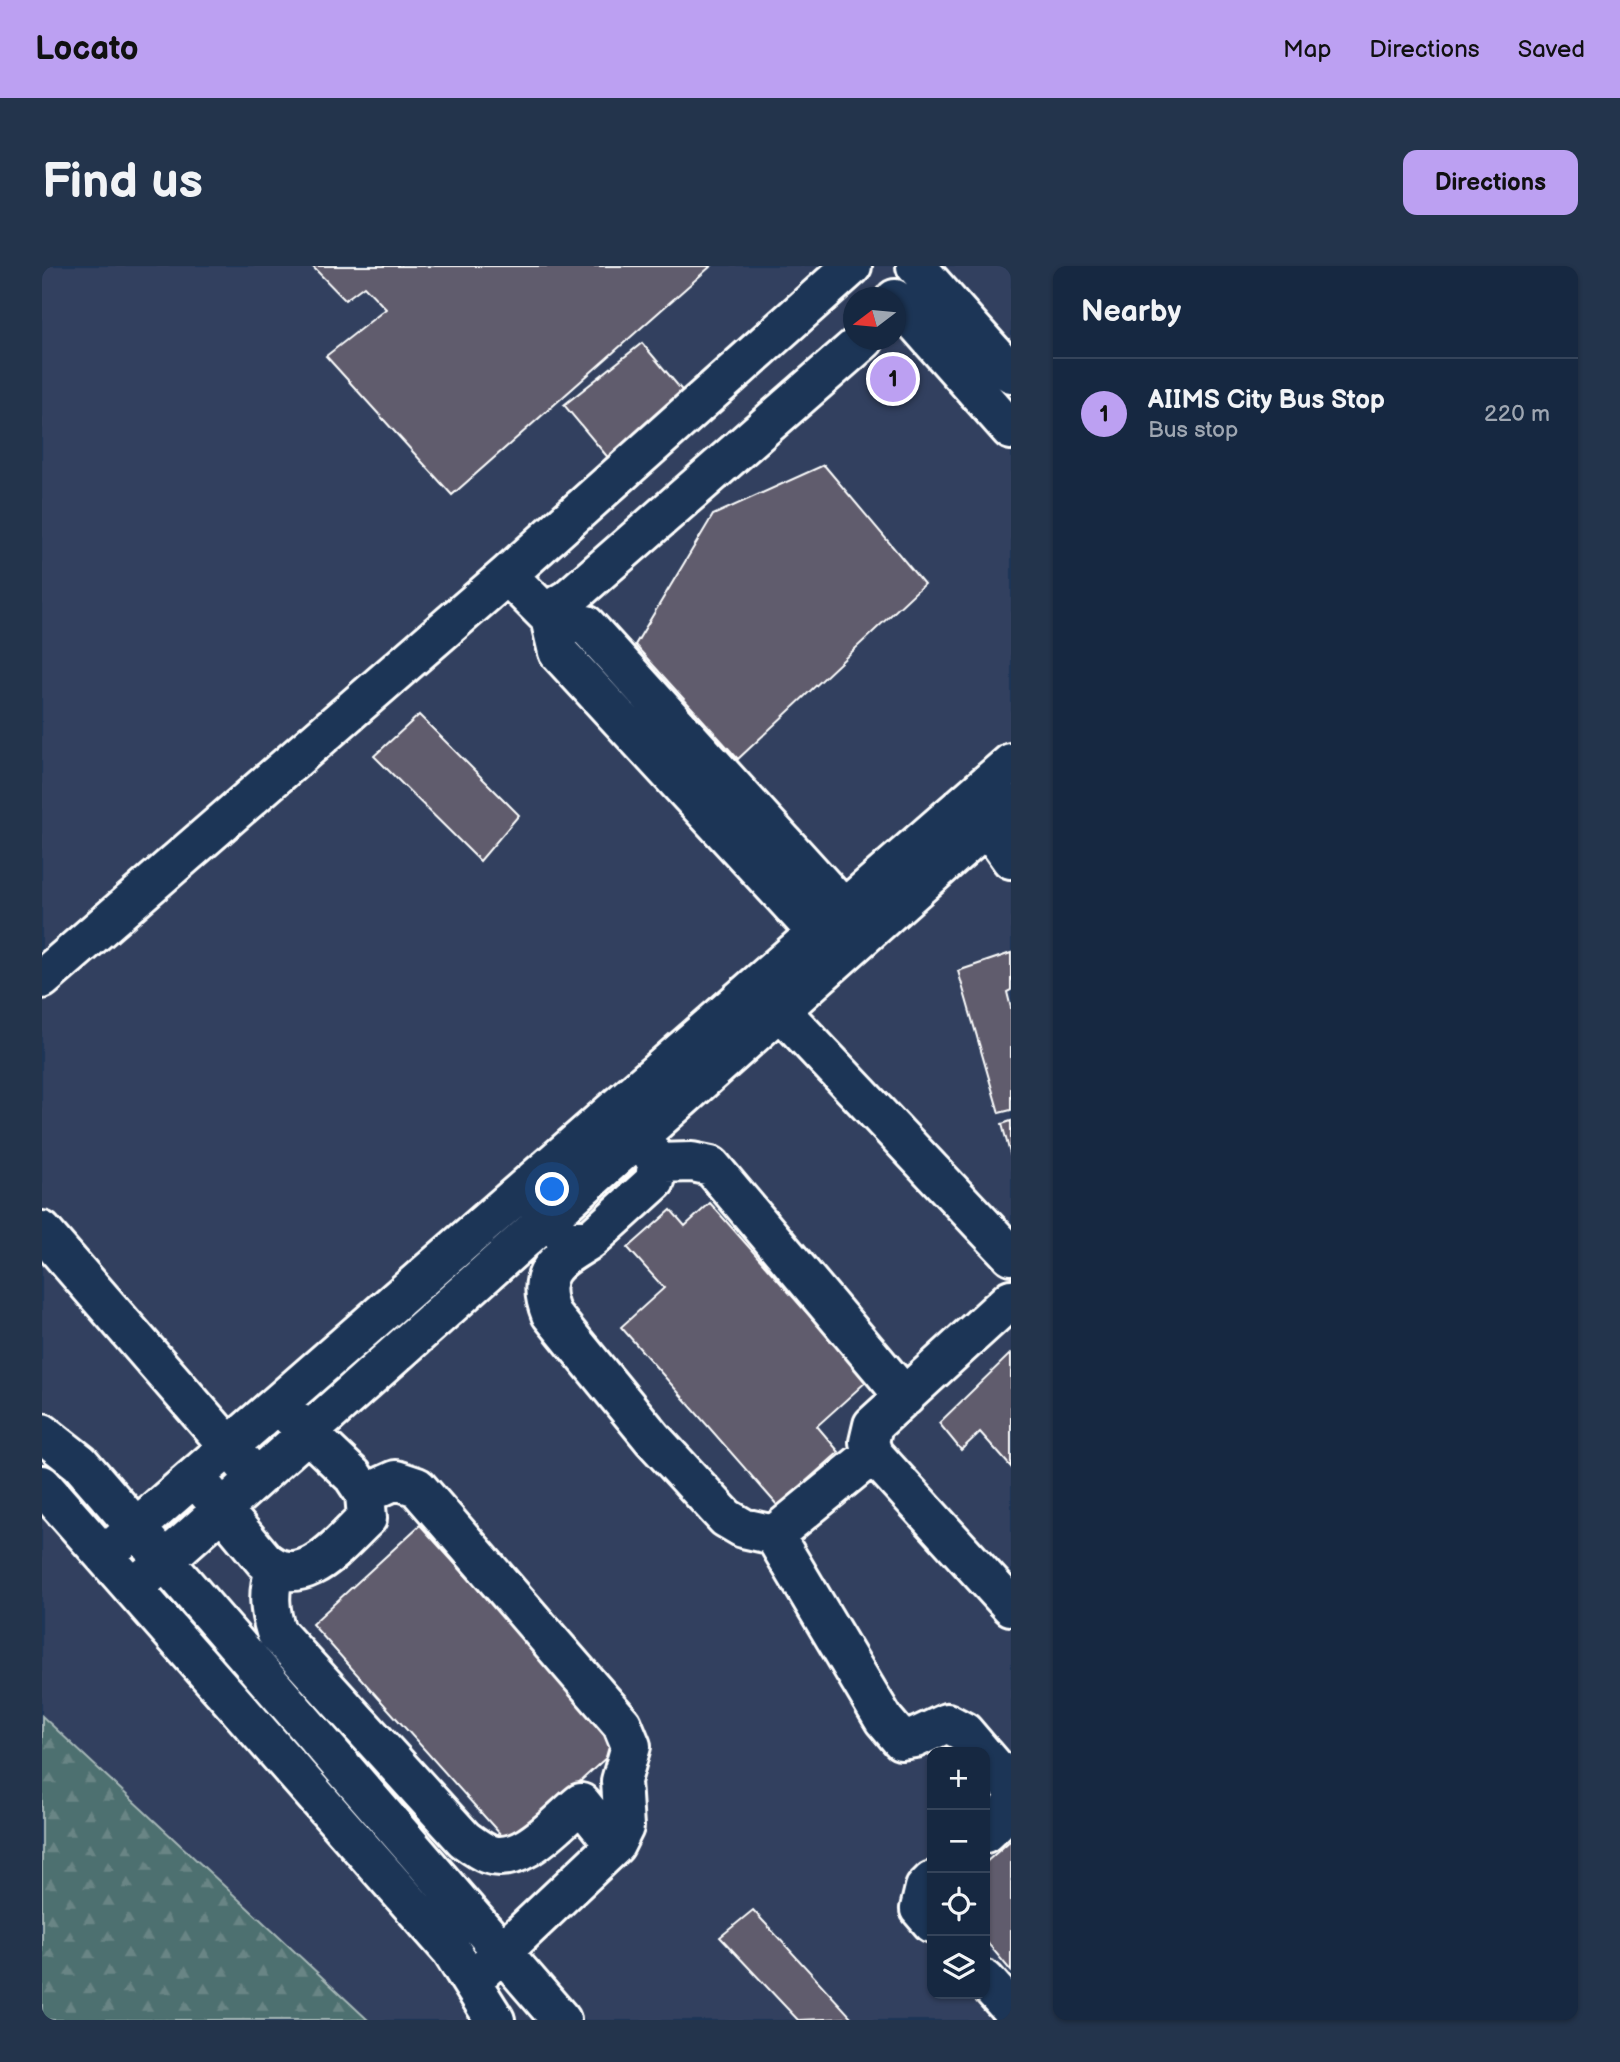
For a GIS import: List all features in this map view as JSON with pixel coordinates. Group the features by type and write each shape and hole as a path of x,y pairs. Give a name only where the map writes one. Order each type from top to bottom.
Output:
{"street":[{"path":"42,979 507,575 852,266"},
{"path":"866,266 895,287"},
{"path":"906,295 1011,373"},
{"path":"906,295 999,391 1011,430"},
{"path":"548,616 853,350"},
{"path":"507,575 548,616 558,652 842,933"},
{"path":"106,1554 278,1404 529,1207 637,1136 768,998 842,933 1011,763"},
{"path":"842,933 999,814 1011,859"},
{"path":"768,998 1011,1255"},
{"path":"637,1136 655,1181 590,1240 560,1258 545,1278 544,1296 551,1314 653,1439 726,1518 743,1528 775,1535 884,1720 901,1740 923,1735 947,1723 964,1732 977,1747"},
{"path":"637,1136 692,1162 711,1166 905,1396"},
{"path":"529,1207 559,1239 590,1240"},
{"path":"135,1587 307,1431 529,1207"},
{"path":"42,1231 255,1477"},
{"path":"1011,1299 873,1425 869,1442 873,1454 1011,1606"},
{"path":"195,1477 275,1569 291,1574 312,1567 368,1518 365,1494 353,1476 278,1404"},
{"path":"42,1433 80,1462 561,2020"},
{"path":"775,1535 873,1454"},
{"path":"365,1494 396,1480 417,1487 622,1724 631,1746 621,1781 624,1827 615,1845 471,1983"},
{"path":"42,1485 106,1554 451,1950 495,2020"},
{"path":"275,1569 270,1586 269,1609 276,1632 464,1839 488,1854 508,1856 520,1852 581,1803 615,1845"},
{"path":"990,1762 1011,1786"},
{"path":"990,1828 1011,1808"},
{"path":"927,1886 920,1909 927,1917"},
{"path":"990,1986 1011,2009"}],"shaded area":[{"path":"42,266 1011,266 1011,2020 368,2020 42,1716"}],"green space":[{"path":"42,1716 368,2020 42,2020"}],"building":[{"path":"312,266 711,266 452,495 326,356 386,309 364,286 345,300"},
{"path":"642,343 685,394 610,460 564,405"},
{"path":"824,465 924,584 738,759 635,645 713,515"},
{"path":"419,715 519,815 480,861 374,756"},
{"path":"1011,953 1011,990 1007,992 1011,1008 1011,1110 999,1113 958,971"},
{"path":"1011,1121 1011,1157 1002,1124"},
{"path":"710,1203 867,1381 817,1426 839,1452 778,1506 621,1327 664,1288 628,1248 671,1210 685,1226"},
{"path":"1011,1353 1011,1467 980,1432 961,1450 939,1423"},
{"path":"420,1525 619,1746 510,1845 312,1624"},
{"path":"1011,1840 1011,1971 990,1946 990,1859"},
{"path":"753,1910 852,2018 798,2020 720,1937"}],"place":[{"name":"AIIMS City Bus Stop","path":"893,379"}]}
